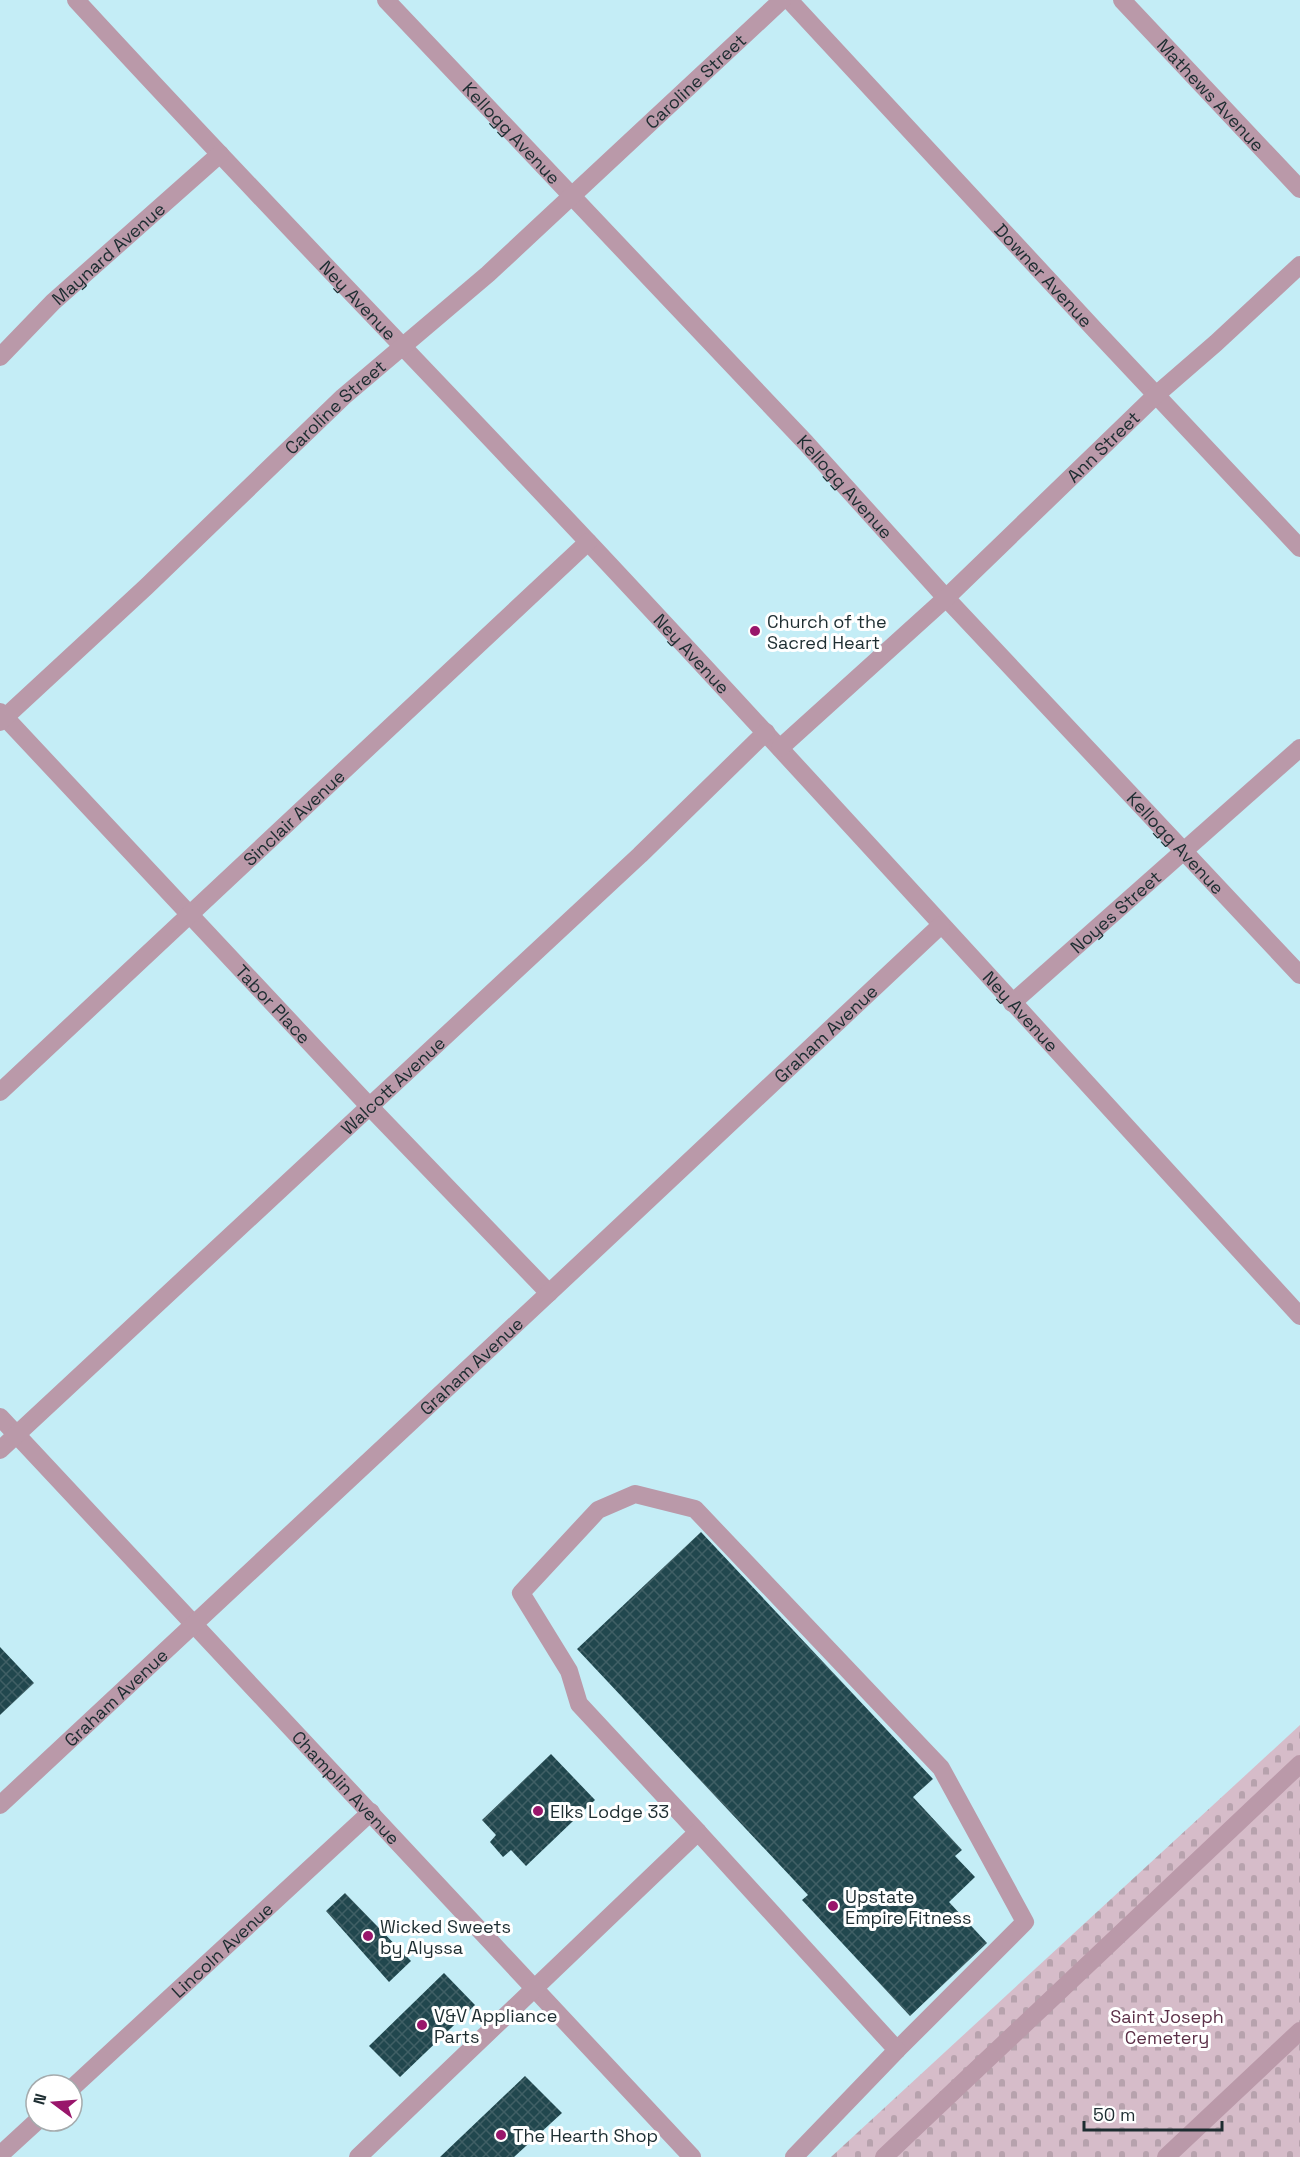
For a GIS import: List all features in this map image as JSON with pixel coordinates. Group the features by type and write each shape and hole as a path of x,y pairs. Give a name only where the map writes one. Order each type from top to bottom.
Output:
{"street":[{"name":"Ney Avenue","path":"76,0 766,732 1300,1317"},
{"name":"Kellogg Avenue","path":"386,0 806,443 946,598 1300,975"},
{"name":"Caroline Street","path":"2,717 146,587 343,397 488,274 782,0"},
{"name":"Downer Avenue","path":"789,0 1300,548"},
{"name":"Mathews Avenue","path":"1122,0 1300,189"},
{"name":"Maynard Avenue","path":"0,357 53,302 220,154"},
{"name":"Ann Street","path":"780,748 946,598 1156,395 1300,265"},
{"name":"Sinclair Avenue","path":"0,1092 192,915 588,542"},
{"name":"Tabor Place","path":"2,717 549,1293"},
{"name":"Walcott Avenue","path":"0,1450 640,855 766,732"},
{"name":"Noyes Street","path":"1011,1003 1300,748"},
{"name":"Graham Avenue","path":"0,1805 940,925"},
{"name":"Champlin Avenue","path":"0,1417 692,2157"},
{"path":"794,2157 1025,1922 941,1768 695,1509 635,1494 598,1510 521,1593 568,1671 579,1704 897,2050"},
{"path":"884,2157 1300,1764"},
{"name":"Lincoln Avenue","path":"84,2077 371,1812"},
{"path":"358,2157 698,1832"},
{"path":"1166,2157 1300,2031"},
{"path":"0,2155 24,2133"}],"green space":[{"name":"Saint Joseph Cemetery","path":"1300,1725 1300,2157 831,2157"}],"building":[{"path":"701,1532 933,1779 913,1797 962,1850 955,1856 975,1877 949,1902 987,1943 910,2016 802,1900 808,1895 577,1649"},
{"path":"0,1647 34,1683 0,1715"},
{"name":"Elks Lodge 33","path":"551,1754 595,1800 526,1866 511,1850 503,1857 490,1842 496,1835 482,1820"},
{"name":"Wicked Sweets by Alyssa","path":"345,1893 411,1961 389,1982 326,1911"},
{"name":"V&V Appliance Parts","path":"444,1973 475,2005 400,2077 369,2046"},
{"name":"The Hearth Shop","path":"525,2076 562,2113 514,2157 440,2157"}],"place":[{"name":"Church of the Sacred Heart","path":"755,631"},
{"name":"Elks Lodge 33","path":"538,1811"},
{"name":"Upstate Empire Fitness","path":"833,1906"},
{"name":"Wicked Sweets by Alyssa","path":"368,1936"},
{"name":"V&V Appliance Parts","path":"422,2025"},
{"name":"The Hearth Shop","path":"501,2135"}]}
